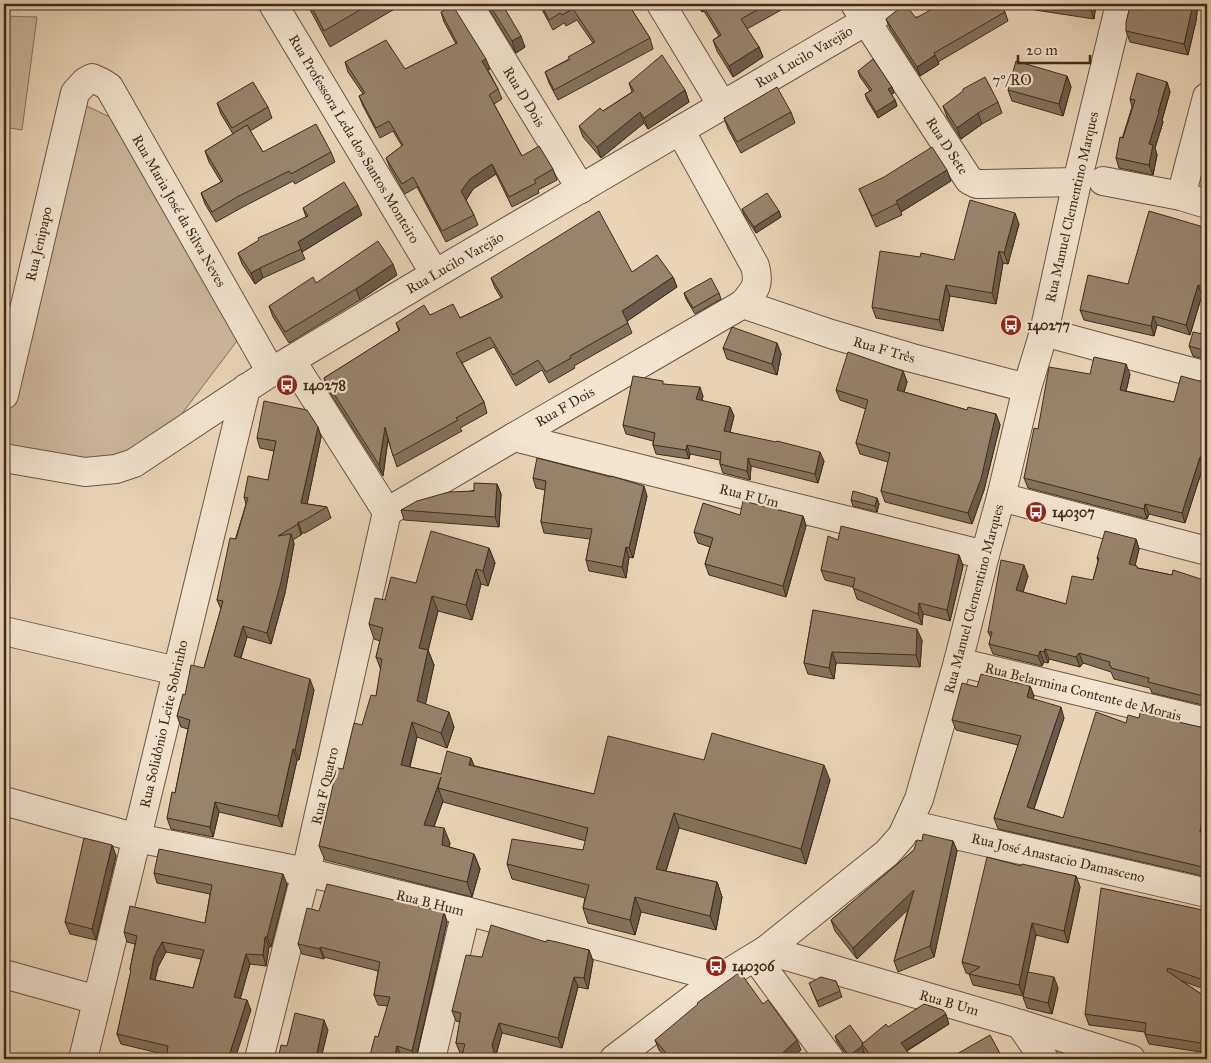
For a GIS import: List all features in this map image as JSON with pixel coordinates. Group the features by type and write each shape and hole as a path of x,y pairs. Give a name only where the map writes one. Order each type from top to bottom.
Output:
{"street":[{"name":"Rua Professora Leda dos Santos Monteiro","path":"272,4 434,274"},
{"name":"Rua D Dois","path":"468,4 581,189"},
{"path":"662,4 722,105"},
{"name":"Rua Lucilo Varejão","path":"4,458 85,472 101,472 134,463 281,366 722,105 860,12 895,4"},
{"name":"Rua Manuel Clementino Marques","path":"621,1057 720,978 761,953 887,853 902,836 908,824 919,799 958,662 1002,497 1027,388 1090,182 1120,4"},
{"name":"Rua D Sete","path":"860,12 969,180 978,184 1090,182 1181,196 1207,204"},
{"name":"Rua Maria José da Silva Neves","path":"75,93 84,82 92,78 109,87 281,366 388,512"},
{"name":"Rua Jenipapo","path":"4,395 75,93"},
{"path":"1181,196 1207,97"},
{"path":"680,130 755,266 758,277 757,284 743,304"},
{"name":"Rua F Três","path":"743,304 903,356 1027,388"},
{"name":"Rua F Dois","path":"388,512 743,304"},
{"path":"1044,332 1207,376"},
{"name":"Rua Solidônio Leite Sobrinho","path":"83,1059 246,388"},
{"name":"Rua F Um","path":"514,437 985,555"},
{"path":"1002,497 1207,551"},
{"name":"Rua F Quatro","path":"259,1059 306,872 388,512"},
{"path":"4,631 177,671"},
{"name":"Rua Belarmina Contente de Morais","path":"958,662 1207,722"},
{"name":"Rua B Hum","path":"4,801 137,838 306,872 720,978"},
{"name":"Rua José Anastacio Damasceno","path":"908,824 1207,893"},
{"path":"430,1059 466,912"},
{"path":"761,953 830,1059"},
{"name":"Rua B Um","path":"761,953 1020,1024 1130,1059"},
{"path":"4,974 96,1000"},
{"path":"1020,1024 1044,1059"}],"shaded area":[{"path":"4,16 37,17 22,130 4,127"},
{"path":"85,105 122,123 237,341 140,469 4,453 4,388"}],"building":[{"path":"310,4 370,4 324,31"},
{"path":"489,4 502,4 521,36 512,41"},
{"path":"541,4 628,4 650,38 554,90 545,72 570,59 568,57 595,42 573,9 562,15 560,13 549,20"},
{"path":"702,4 768,4 741,19 759,47 729,66 713,40 721,35"},
{"path":"905,4 916,18 941,4 1000,4 1005,12 934,53 935,55 917,67 886,19"},
{"path":"1061,4 1091,4 1090,8"},
{"path":"1134,4 1193,4 1184,44 1126,31 1130,6 1133,7"},
{"path":"453,6 486,59 482,61 498,89 489,95 522,156 539,146 553,169 534,180 536,183 509,197 492,164 470,179 461,191 474,215 442,231 413,177 402,184 386,158 403,145 389,121 376,128 359,96 365,93 345,62 386,40 405,69 457,43 441,12"},
{"path":"662,55 685,90 644,118 640,112 597,147 579,126 600,108 603,111 634,91 629,83"},
{"path":"873,59 892,87 888,89 895,100 876,112 865,94 872,90 858,71"},
{"path":"1016,61 1067,76 1059,104 1008,90"},
{"path":"1137,73 1167,82 1149,144 1153,145 1149,165 1116,158 1120,137 1123,138 1135,100 1130,99"},
{"path":"985,77 998,102 957,128 943,106 963,91 963,89"},
{"path":"253,82 268,107 232,128 217,103"},
{"path":"777,87 791,112 737,142 724,118"},
{"path":"316,124 331,152 291,174 289,171 237,197 212,212 201,193 223,181 205,151 247,125 263,152"},
{"path":"932,147 947,170 896,201 898,203 872,216 859,189 884,177"},
{"path":"344,182 358,205 298,242 301,249 251,273 238,253 259,240 258,238 308,216 303,208"},
{"path":"767,193 779,211 754,227 742,209"},
{"path":"970,200 1015,213 1004,253 999,251 992,293 946,285 939,320 872,307 880,251 920,257 921,253 954,260"},
{"path":"599,211 632,272 657,255 673,277 622,311 628,323 546,372 538,360 513,375 490,337 456,353 484,402 456,418 458,420 393,456 385,427 379,465 324,378 400,330 396,323 424,305 430,315 453,304 460,318 503,297 491,278"},
{"path":"1149,211 1207,228 1207,287 1198,285 1186,325 1153,316 1151,326 1080,310 1088,275 1128,284"},
{"path":"378,241 393,264 285,332 269,306 313,277 316,283"},
{"path":"711,278 719,293 693,308 684,293"},
{"path":"732,327 777,343 772,364 723,348"},
{"path":"1193,332 1207,335 1207,351 1189,346"},
{"path":"848,352 903,371 897,390 967,410 968,407 996,414 981,479 968,513 881,491 890,453 856,443 868,400 836,390"},
{"path":"1094,357 1126,364 1120,390 1174,402 1181,376 1199,381 1207,381 1207,458 1200,457 1182,513 1145,504 1144,509 1024,478 1034,428 1038,429 1049,367 1090,374"},
{"path":"633,376 663,381 663,384 700,387 696,399 730,407 724,431 777,441 820,452 815,474 748,458 747,471 720,464 721,452 687,445 686,450 653,445 655,433 623,425"},
{"path":"264,401 307,410 318,427 301,503 327,507 298,522 298,524 278,536 291,534 281,582 267,633 243,626 234,656 310,679 295,750 293,749 278,816 215,802 210,827 167,818 172,792 175,793 190,720 177,716 183,694 185,695 191,665 204,668 223,601 217,600 230,538 236,539 248,498 244,497 248,476 268,480 276,441 257,438"},
{"path":"537,458 644,486 629,548 626,547 622,567 586,560 592,529 541,522 546,481 533,478"},
{"path":"474,483 497,484 495,517 401,510 417,501 449,492 474,491"},
{"path":"853,491 877,498 875,506 851,500"},
{"path":"743,501 803,516 783,586 705,564 713,538 694,532 703,503 740,515"},
{"path":"841,526 959,555 947,610 919,603 918,614 853,588 855,578 821,570 828,536 838,540"},
{"path":"431,531 489,548 483,571 476,569 466,605 432,596 419,648 428,650 417,701 449,712 441,733 412,722 401,765 441,774 447,751 471,758 469,765 594,794 608,736 704,760 712,733 824,765 801,849 674,813 656,869 717,882 710,916 635,897 630,920 583,908 589,885 507,864 512,839 583,850 588,828 438,788 441,777 424,825 444,828 442,845 474,854 467,882 319,846 337,768 343,769 354,723 362,725 371,695 376,696 382,659 376,657 383,628 369,624 375,598 385,600 391,577 416,583"},
{"path":"1105,531 1136,539 1129,564 1137,566 1137,568 1172,575 1173,570 1207,581 1207,697 1148,682 1149,678 1111,668 1110,662 1079,653 1076,657 1045,649 1044,652 1040,651 1038,656 989,644 992,632 988,632 1001,560 1024,565 1016,590 1066,604 1072,576 1093,580"},
{"path":"813,610 917,629 916,655 832,652 829,668 804,663"},
{"path":"981,674 1030,686 1027,697 1061,707 1027,807 1063,818 1096,712 1126,723 1128,715 1139,718 1140,713 1200,727 1207,726 1207,792 1200,832 1207,834 1207,868 994,818 1021,736 952,720 962,683 977,687"},
{"path":"923,834 953,841 930,946 894,961 914,890 853,948 831,920 914,850 917,840 922,841"},
{"path":"84,838 112,845 92,929 65,922"},
{"path":"159,849 283,874 267,937 265,937 263,955 246,954 234,997 247,1000 228,1059 166,1059 168,1046 117,1034 137,936 124,932 130,906 205,923 212,885 154,873","holes":["162,942 204,950 193,988 150,979 154,957"]},
{"path":"987,857 1021,866 1022,864 1076,876 1064,931 1032,923 1019,985 969,974 980,967 962,962"},
{"path":"327,884 444,912 412,1051 397,1046 394,1059 369,1059 375,1036 378,1037 390,997 374,995 380,962 320,947 320,949 298,944 307,908 319,911"},
{"path":"1101,888 1207,911 1207,981 1168,968 1167,971 1207,998 1207,1044 1145,1034 1146,1023 1085,1014"},
{"path":"491,925 546,942 547,940 589,950 584,978 574,977 558,1038 499,1023 492,1045 496,1059 461,1059 465,1044 456,1043 461,1013 452,1011 466,955 482,957"},
{"path":"740,972 763,1004 768,1000 797,1040 776,1059 671,1059 655,1040 697,1003"},
{"path":"1028,972 1054,977 1048,1003 1023,997"},
{"path":"821,977 836,981 840,991 817,1001 809,983"},
{"path":"924,1004 943,1010 946,1014 901,1043 913,1059 873,1059 862,1044 886,1024 888,1027"},
{"path":"295,1013 324,1020 317,1053 345,1059 278,1059 281,1045 287,1046"},
{"path":"850,1025 863,1043 862,1046 849,1056 835,1036"},
{"path":"990,1035 1002,1057 997,1059 948,1059"}],"place":[{"name":"140277","path":"1011,325"},
{"name":"140278","path":"287,385"},
{"name":"140307","path":"1036,512"},
{"name":"140306","path":"716,966"}],"district":[{"name":"7º/RO","path":"1012,80"}]}
